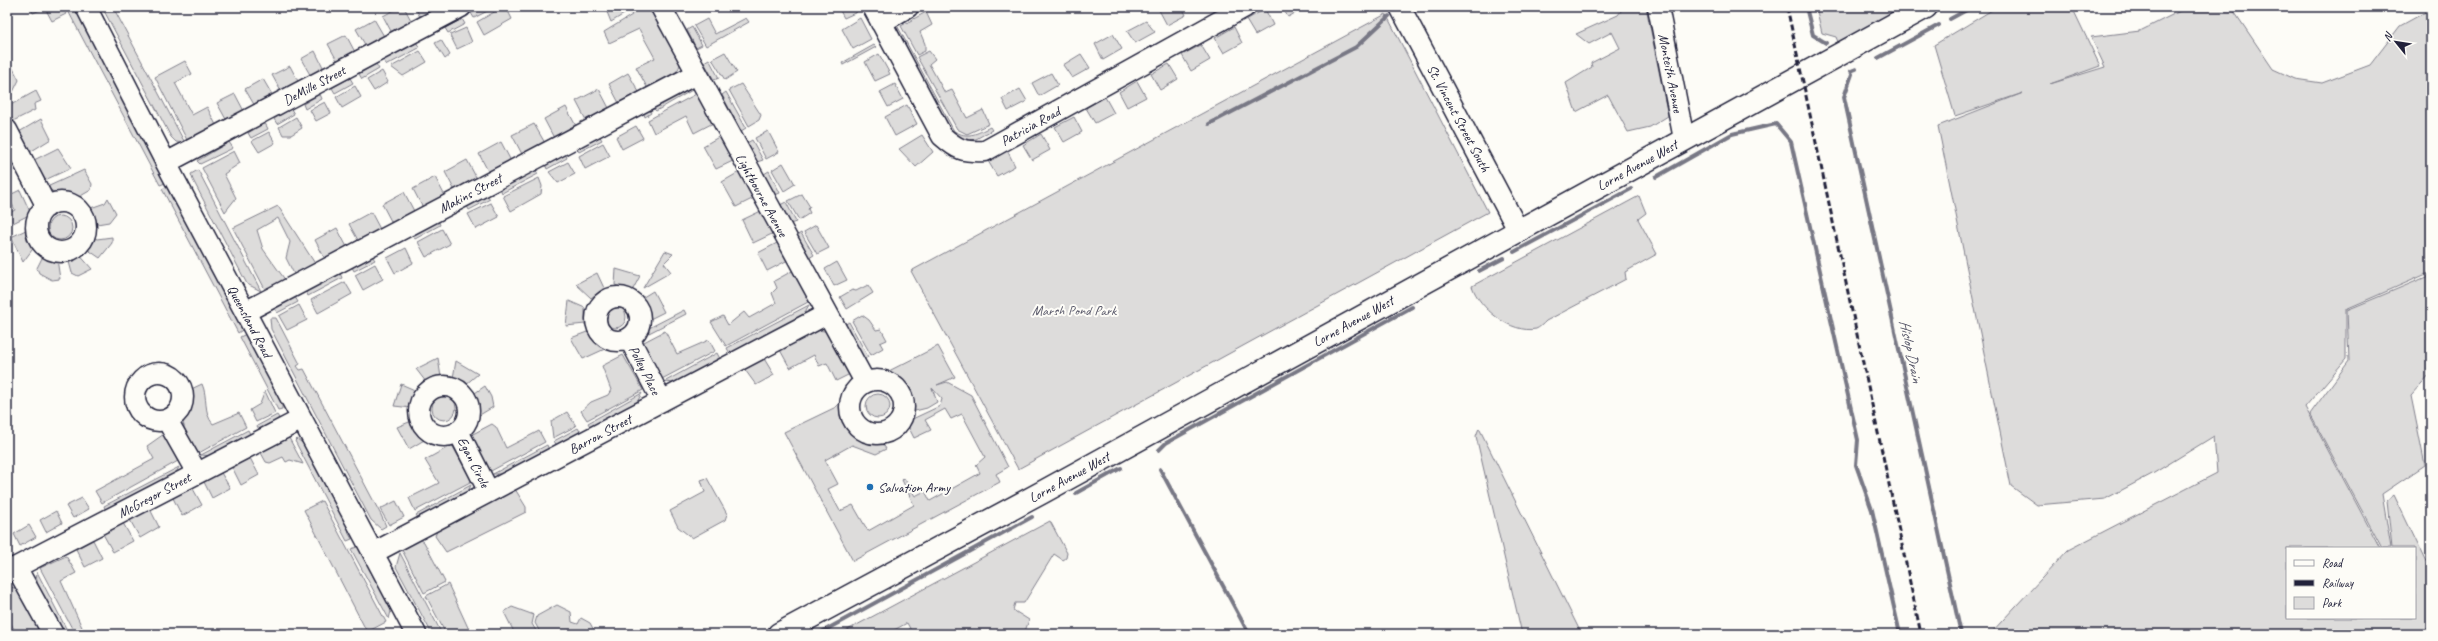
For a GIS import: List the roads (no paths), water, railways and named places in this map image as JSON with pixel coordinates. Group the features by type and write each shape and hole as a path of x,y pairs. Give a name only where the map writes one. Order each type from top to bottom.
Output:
{"main road":[{"name":"Lorne Avenue West","path":"779,634 1041,493 1921,8"}],"street":[{"name":"Queensland Road","path":"86,7 166,164 416,634"},
{"name":"DeMille Street","path":"166,164 461,7"},
{"name":"Lightbourne Avenue","path":"661,7 696,74 865,382"},
{"path":"877,15 908,7"},
{"name":"Patricia Road","path":"877,15 942,136 956,149 974,152 984,151 1245,7"},
{"name":"St. Vincent Street South","path":"1400,7 1518,230"},
{"name":"Monteith Avenue","path":"1658,7 1684,139"},
{"name":"Makins Street","path":"245,312 696,74"},
{"path":"7,130 47,207"},
{"name":"Barron Street","path":"374,553 827,314"},
{"name":"Polley Place","path":"629,338 662,402"},
{"name":"McGregor Street","path":"12,570 302,419"},
{"path":"167,420 197,473"},
{"name":"Egan Circle","path":"458,431 489,492"},
{"path":"12,570 53,634"}],"waterway":[{"name":"Hislop Drain","path":"1806,7 1813,35 1826,43"},
{"path":"1950,19 1972,7"},
{"path":"1209,124 1356,47 1389,16"},
{"path":"1878,58 1939,25"},
{"name":"Hislop Drain","path":"1851,71 1856,69"},
{"name":"Hislop Drain","path":"1852,74 1844,97 1961,634"},
{"path":"1656,177 1732,134 1776,124 1791,142 1858,440 1856,465 1872,510 1900,634"},
{"path":"1514,252 1631,189"},
{"path":"1479,271 1504,258"},
{"path":"1159,450 1166,443 1412,307"},
{"path":"1076,493 1121,468"},
{"path":"1160,469 1249,634"},
{"path":"818,634 1032,517"}],"railway":[{"path":"1787,7 1921,634"}],"place":[{"name":"Salvation Army","path":"870,487"}],"park label":[{"name":"Marsh Pond Park","path":"1074,310"}]}
